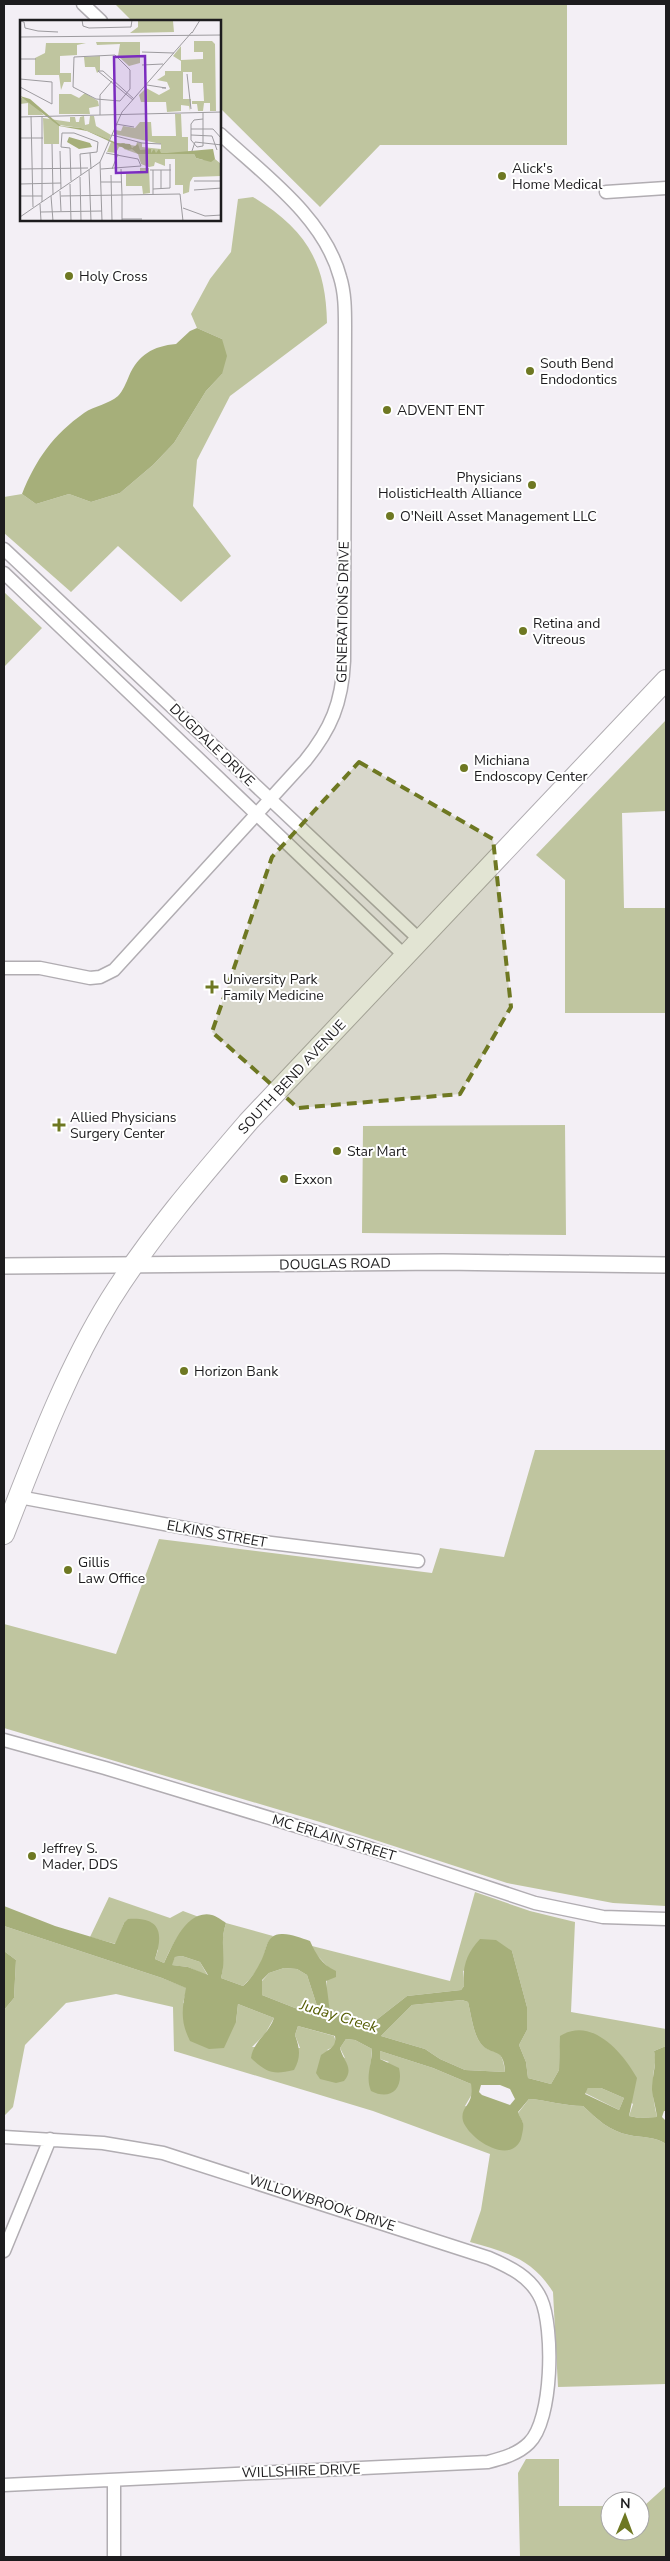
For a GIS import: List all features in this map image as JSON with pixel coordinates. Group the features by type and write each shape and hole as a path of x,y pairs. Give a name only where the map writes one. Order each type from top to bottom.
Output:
{"main road":[{"name":"SOUTH BEND AVENUE","path":"4,1534 42,1437 69,1377 110,1301 192,1189 249,1121 666,680"}],"street":[{"path":"83,4 100,20"},
{"name":"GENERATIONS DRIVE","path":"4,968 40,968 90,978 100,977 114,970 323,740 331,724 341,690 344,661 344,299 334,260 310,219 221,135"},
{"path":"606,192 666,188"},
{"name":"DUGDALE DRIVE","path":"4,549 420,940"},
{"name":"DUGDALE DRIVE","path":"4,573 405,956"},
{"name":"DOUGLAS ROAD","path":"4,1266 443,1262 666,1265"},
{"name":"ELKINS STREET","path":"19,1497 255,1541 418,1561"},
{"name":"MC ERLAIN STREET","path":"4,1740 372,1849 552,1908 603,1917 666,1919"},
{"name":"WILLOWBROOK DRIVE","path":"4,2137 103,2143 163,2153 454,2245 508,2266 524,2276 541,2299 547,2328 548,2383"},
{"path":"4,2251 50,2139"},
{"name":"WILLSHIRE DRIVE","path":"4,2485 488,2462 517,2452 530,2442 539,2430 544,2417 548,2383"},
{"path":"114,2480 114,2557"}],"highlighted area":[{"path":"359,762 493,839 511,1007 460,1094 298,1108 212,1032 272,857"}],"shaded area":[{"path":"115,4 567,4 567,145 380,145 320,207 221,109 221,20 131,20"},
{"path":"253,197 286,221 309,249 317,264 322,282 326,301 327,323 230,396 197,460 193,506 231,556 181,602 118,546 71,592 4,533 4,497 22,494 36,504 69,494 91,502 120,493 153,465 174,443 206,391 222,374 222,339 197,328 191,314 210,279 231,252 238,199"},
{"path":"4,592 42,628 4,667"},
{"path":"666,720 666,811 622,813 624,908 666,908 666,1013 565,1013 565,880 536,855"},
{"path":"565,1125 566,1235 362,1233 363,1126"},
{"path":"535,1450 666,1450 666,1906 613,1903 507,1883 320,1822 4,1728 4,1624 116,1654 159,1539 432,1573 440,1548 504,1557"},
{"path":"475,1892 530,1911 575,1922 571,2012 666,2029 666,2046 654,2051 653,2089 657,2117 639,2118 629,2116 633,2104 560,2046 559,2070 551,2084 528,2078 526,2062 519,2045 527,2030 527,2007 512,1951 463,1971 464,1986 461,1990 407,1996 366,2028 342,2015 330,2012 326,1990 328,1967 314,1952 312,1946 450,1981"},
{"path":"109,1897 170,1918 183,1911 199,1917 187,1926 178,1937 164,1963 155,1959 158,1950 124,1923 116,1944 90,1937"},
{"path":"226,1923 273,1936 267,1944 259,1966 243,1986 221,1978 223,1938"},
{"path":"4,1926 187,1988 183,2003 236,2022 238,2004 274,2018 265,2034 252,2047 300,2048 295,2035 298,2026 334,2036 336,2042 333,2047 327,2050 345,2058 340,2048 346,2039 355,2040 372,2049 370,2071 389,2062 380,2059 380,2051 433,2068 471,2084 472,2094 465,2106 523,2123 518,2113 529,2099 583,2106 598,2120 615,2131 662,2141 666,2144 666,2384 558,2387 553,2292 545,2280 527,2264 506,2253 470,2242 481,2210 490,2154 373,2111 174,2051 173,2007 116,1994 66,2003 25,2045 13,2107 4,2116 4,2010 14,1998 16,1960 4,1951"},
{"path":"182,1956 200,1962 208,1976 188,1967 171,1965 175,1957"},
{"path":"284,1968 297,1969 307,1975 319,2012 295,2008 262,1995 262,1981 269,1973"},
{"path":"462,2000 468,2002 479,2041 487,2049 495,2051 501,2056 505,2072 465,2070 440,2059 425,2049 381,2036 412,2005"},
{"path":"588,2088 601,2088 624,2098 619,2110 585,2093"},
{"path":"526,2459 559,2459 559,2506 600,2506 600,2541 650,2541 650,2500 666,2486 666,2557 520,2557 518,2473"}],"water":[{"path":"197,328 222,339 227,356 222,374 206,391 174,443 153,465 120,493 91,502 69,494 36,504 22,494 40,459 63,430 84,413 118,396 137,362 147,353 153,349 176,344 190,331"},
{"name":"Juday Creek","path":"4,1906 55,1926 115,1944 124,1923 128,1919 139,1919 153,1924 157,1928 159,1941 155,1959 164,1963 176,1939 187,1923 203,1915 212,1915 226,1923 223,1938 223,1970 221,1978 243,1986 257,1968 270,1939 277,1934 293,1935 310,1941 314,1950 326,1965 336,1971 336,1977 326,1981 330,2012 342,2015 366,2028 407,1996 461,1990 464,1986 466,1960 472,1949 480,1939 496,1940 512,1951 527,2007 527,2030 519,2045 526,2062 528,2078 551,2084 559,2070 560,2036 572,2031 584,2031 595,2034 615,2048 637,2078 629,2116 639,2118 657,2117 652,2090 655,2061 654,2051 666,2046 666,2111 664,2111 662,2117 666,2121 666,2144 653,2138 615,2131 598,2120 583,2106 529,2099 518,2112 523,2122 521,2139 516,2147 508,2150 499,2150 481,2142 467,2128 463,2121 463,2113 471,2096 471,2084 433,2068 380,2051 380,2059 399,2068 400,2075 399,2082 394,2091 390,2094 378,2094 371,2091 369,2086 372,2049 355,2040 346,2039 340,2048 348,2068 344,2081 336,2083 320,2079 316,2073 321,2055 334,2045 335,2036 298,2026 295,2035 299,2057 294,2070 271,2072 251,2058 252,2052 269,2029 274,2018 238,2004 236,2022 224,2048 209,2049 190,2041 187,2034 183,2015 186,1988 162,1978 4,1926","holes":["182,1956 200,1962 208,1975 188,1967 172,1965 175,1957","284,1968 297,1969 307,1975 319,2012 295,2008 262,1995 262,1980 269,1973","462,2000 468,2002 479,2041 487,2049 499,2054 504,2063 505,2072 465,2070 440,2059 425,2049 381,2036 412,2005","481,2085 500,2085 510,2089 515,2099 510,2105 482,2095 479,2092","588,2088 601,2088 624,2098 619,2110 585,2094"]},
{"path":"4,1951 16,1960 14,1998 4,2010"}],"place":[{"name":"Alick's Home Medical","path":"502,176"},
{"name":"Holy Cross","path":"69,276"},
{"name":"South Bend Endodontics","path":"530,371"},
{"name":"ADVENT ENT","path":"387,410"},
{"name":"Physicians HolisticHealth Alliance","path":"532,485"},
{"name":"O'Neill Asset Management LLC","path":"390,516"},
{"name":"Retina and Vitreous","path":"523,631"},
{"name":"Michiana Endoscopy Center","path":"464,768"},
{"name":"University Park Family Medicine","path":"212,987"},
{"name":"Allied Physicians Surgery Center","path":"59,1125"},
{"name":"Star Mart","path":"337,1151"},
{"name":"Exxon","path":"284,1179"},
{"name":"Horizon Bank","path":"184,1371"},
{"name":"Gillis Law Office","path":"68,1570"},
{"name":"Jeffrey S. Mader, DDS","path":"32,1856"}]}
